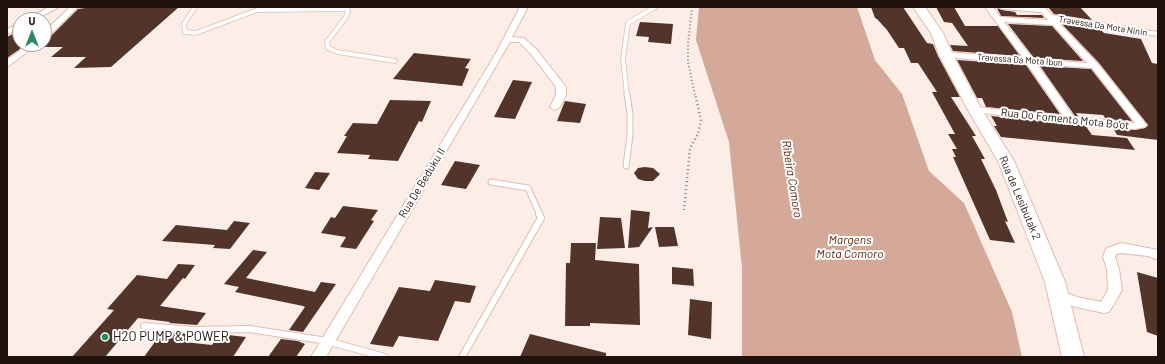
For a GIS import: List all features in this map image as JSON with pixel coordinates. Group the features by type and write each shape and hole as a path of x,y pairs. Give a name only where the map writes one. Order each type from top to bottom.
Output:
{"main road":[{"name":"Rua de Lesibutak 2","path":"919,7 938,33 946,55 975,110 1006,161 1055,282 1073,357"}],"street":[{"path":"45,12 55,7"},
{"path":"52,28 74,7"},
{"name":"Rua De Beduku II","path":"318,357 507,39 524,7"},
{"path":"989,7 1030,61 1071,120"},
{"path":"1002,7 1046,15"},
{"path":"999,19 1046,15"},
{"name":"Travessa Da Mota Ninin","path":"1046,15 1158,34"},
{"name":"Rua Do Fomento Mota Bo’ot","path":"975,110 1135,126 1142,125 1095,66 1046,15"},
{"path":"507,39 521,40 534,52 561,87 561,95 555,107"},
{"path":"7,64 23,52"},
{"name":"Travessa Da Mota Ibun","path":"946,55 1095,66"},
{"path":"1058,295 1076,302 1104,308 1115,290 1110,257 1111,251 1122,248 1149,252 1158,255"}],"lane":[{"path":"195,7 184,24 185,32 196,33 242,14 257,10 346,8 348,11 346,17 327,42 328,48 338,52 395,61"},
{"path":"626,166 630,135 630,114 624,65 626,30 628,23 649,12 655,7"},
{"path":"462,357 541,218 528,188 492,182"},
{"path":"144,326 194,330 250,329 327,341 385,357"}],"path":[{"path":"684,210 690,148 698,134 702,120 688,62 688,45 692,7"}],"water":[{"name":"Margens Mota Comoro","path":"699,7 857,7 875,60 902,94 929,171 964,203 1012,312 1022,357 742,357 742,268 729,142 696,40"}],"building":[{"path":"93,7 179,7 111,67 74,68 86,57 51,57 63,47 52,47 52,35 78,9"},
{"path":"871,7 903,7 927,43 933,44 960,97 951,97 976,136 972,136 985,159 981,159 996,190 1008,222 1005,221 1015,243 990,240 953,157 956,157 952,149 957,149 948,134 955,134 932,92 937,92 918,63 911,63 904,48 899,48 887,30 875,18"},
{"path":"936,7 954,7 965,26 998,26 1020,56 953,51 950,45 968,46 952,23 944,22"},
{"path":"1048,7 1080,7 1092,20 1054,14"},
{"path":"997,8 1015,12 1017,15 1042,15 1044,18 1001,16"},
{"path":"640,22 673,24 671,44 648,42 649,37 636,36"},
{"path":"1061,23 1100,29 1104,33 1141,39 1152,63 1158,64 1158,140 1117,135 1113,128 1135,130 1145,128 1148,125 1099,63"},
{"path":"1008,24 1052,26 1083,61 1034,58"},
{"path":"12,34 12,52 16,52 7,58 7,37"},
{"path":"414,53 471,59 465,68 469,69 462,86 393,79"},
{"path":"957,60 1026,65 1060,114 986,107 982,98 977,98"},
{"path":"1040,66 1091,69 1132,121 1106,119 1103,115 1076,113 1078,116 1075,116"},
{"path":"513,80 532,82 515,119 494,117"},
{"path":"390,100 431,101 422,122 419,121 398,161 368,159 370,155 337,153 347,136 344,136 353,123 377,124"},
{"path":"565,101 586,104 580,123 557,121"},
{"path":"991,116 1085,125 1092,135 1127,138 1135,150 1001,137 994,126 997,126"},
{"path":"455,161 480,165 466,189 441,185"},
{"path":"638,168 653,168 660,174 653,181 638,179 634,173"},
{"path":"315,172 330,173 319,190 305,188"},
{"path":"343,206 378,210 371,220 374,221 356,249 340,247 346,237 321,233 331,217 335,218"},
{"path":"631,210 650,212 648,228 653,227 639,247 628,248"},
{"path":"600,217 621,218 625,248 597,249"},
{"path":"234,221 250,223 230,249 213,248 215,245 162,241 176,225 227,230"},
{"path":"655,227 674,227 678,246 659,247"},
{"path":"571,243 596,243 595,260 639,264 640,325 590,323 590,326 565,326 566,263 570,263"},
{"path":"253,250 267,252 246,278 315,292 321,282 336,284 303,332 289,330 305,307 235,292 239,287 224,284"},
{"path":"178,264 195,265 185,279 183,278 160,306 206,313 197,325 169,323 170,322 138,318 105,357 72,357 114,310 107,309 137,275 167,279"},
{"path":"672,267 693,269 694,286 672,284"},
{"path":"1137,272 1158,278 1158,336 1147,332"},
{"path":"435,280 476,286 470,303 455,301 438,341 399,336 393,347 370,344 399,287 430,291"},
{"path":"690,299 712,302 711,339 688,335"},
{"path":"162,332 190,334 184,342 212,345 219,334 246,337 233,357 144,357"},
{"path":"530,334 606,353 606,357 520,357"},
{"path":"281,339 298,341 305,344 296,357 268,357"}],"place":[{"name":"H2O PUMP & POWER","path":"105,337"}],"water label":[{"name":"Ribeira Comoro","path":"792,179"}]}
